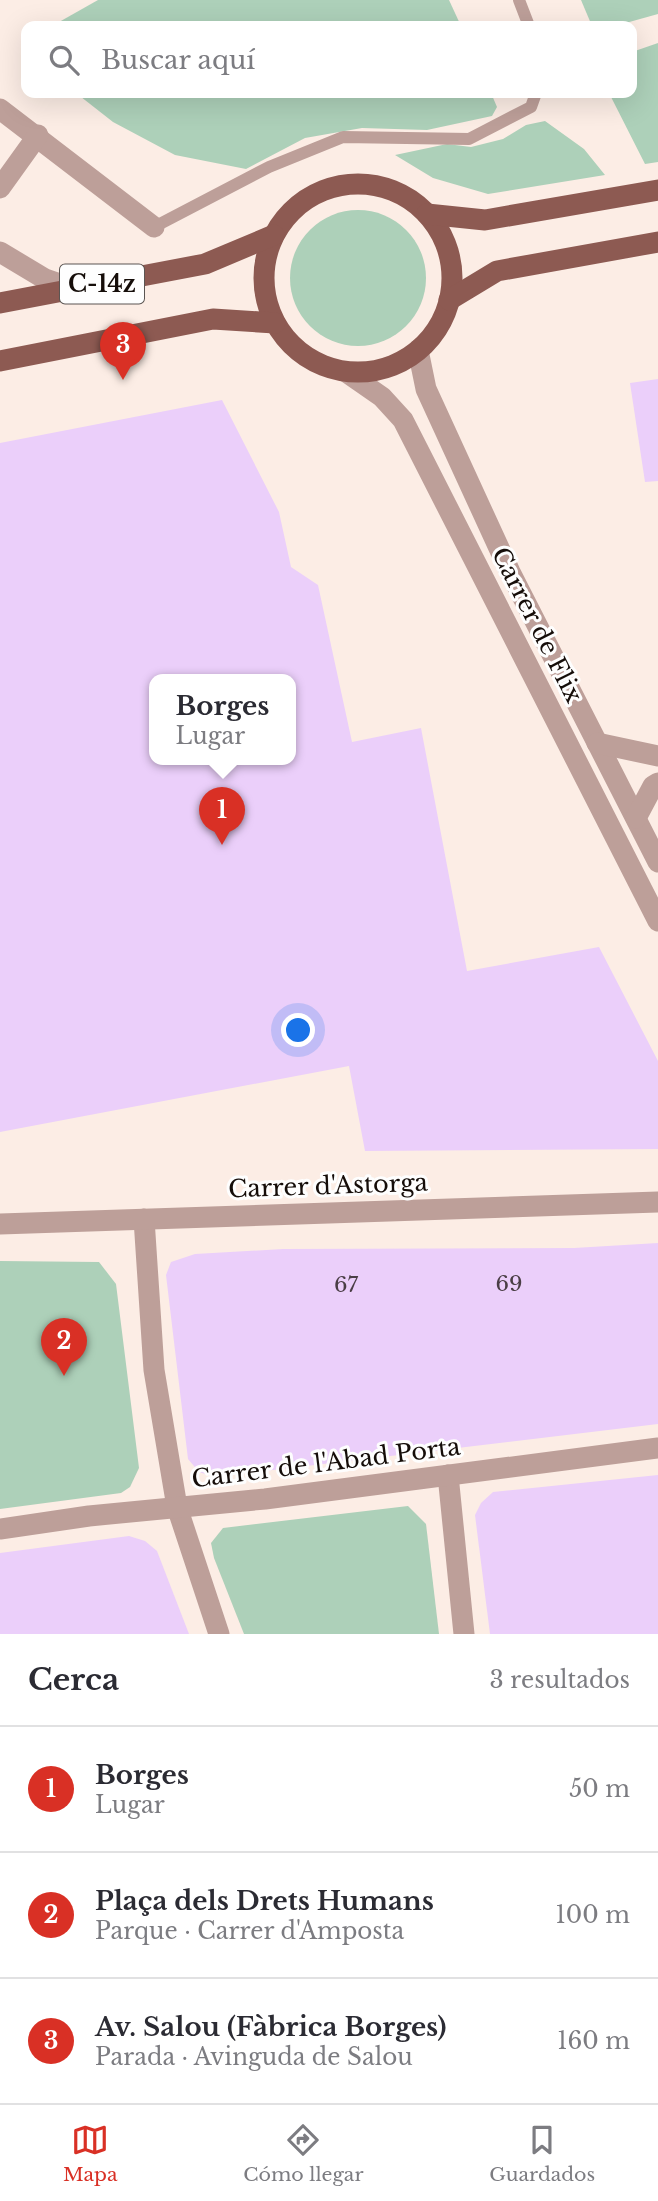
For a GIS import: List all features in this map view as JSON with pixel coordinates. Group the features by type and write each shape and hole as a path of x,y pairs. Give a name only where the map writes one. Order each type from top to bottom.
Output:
{"main road":[{"name":"C-14z","path":"367,184 394,190 427,214 447,249 452,276 449,300 437,328 418,350 386,368 346,372 306,357 289,342 275,323 267,303 264,282 265,260 274,235 289,214 309,197 345,185 367,184"},
{"path":"427,214 485,220 658,190"},
{"name":"C-14z","path":"0,303 205,264 274,235"},
{"path":"449,300 497,271 658,242"},
{"name":"C-14z","path":"0,361 213,320 275,323"}],"street":[{"path":"0,109 38,135 154,227"},
{"path":"0,188 38,135"},
{"path":"0,252 45,279 74,289"},
{"name":"Carrer de Flix","path":"418,350 430,398 510,572 658,862"},
{"name":"Carrer de Flix","path":"346,372 382,397 402,420 658,921"},
{"path":"597,743 658,756"},
{"path":"636,818 653,786 658,783"},
{"name":"Carrer d'Astorga","path":"0,1224 658,1202"},
{"path":"144,1219 154,1370 177,1507 219,1634"},
{"name":"Carrer de l'Abad Porta","path":"0,1529 658,1448"},
{"path":"448,1475 464,1634"}],"lane":[{"path":"519,0 527,21"},
{"path":"154,227 269,167 343,137 469,139 531,107 534,98"}],"green space":[{"path":"98,0 449,0 459,21 61,21"},
{"path":"581,0 658,0 658,14 633,21 590,21"},
{"path":"658,43 658,162 645,164 612,98 637,98 637,50"},
{"path":"82,98 493,98 497,107 492,116 427,130 362,128 305,138 246,169 175,155 113,122"},
{"path":"545,121 584,149 605,175 488,194 433,178 395,155 447,144 471,147 503,139 526,125"},
{"path":"358,210 384,215 406,230 421,252 426,278 421,304 406,326 384,341 358,346 332,341 310,326 295,304 290,278 295,252 310,230 332,215"},
{"path":"0,1261 99,1262 116,1284 139,1468 130,1487 121,1493 0,1509"},
{"path":"408,1506 426,1524 439,1634 244,1634 214,1558 211,1543 223,1528"}],"building":[{"path":"658,379 658,481 645,482 630,383"},
{"path":"222,400 279,512 291,567 318,585 352,742 421,728 467,971 599,947 658,1061 658,1149 365,1151 349,1066 0,1132 0,443"},
{"path":"658,1243 658,1424 214,1477 199,1472 188,1459 166,1275 171,1262 195,1254 283,1249 574,1248"},
{"path":"658,1475 658,1634 490,1634 475,1515 481,1503 493,1492"},
{"path":"129,1536 145,1541 157,1551 189,1634 0,1634 0,1553"}],"place":[{"name":"Av. Salou (Fàbrica Borges)","path":"123,380"},
{"name":"Borges","path":"222,845"},
{"name":"Plaça dels Drets Humans","path":"64,1376"}]}
